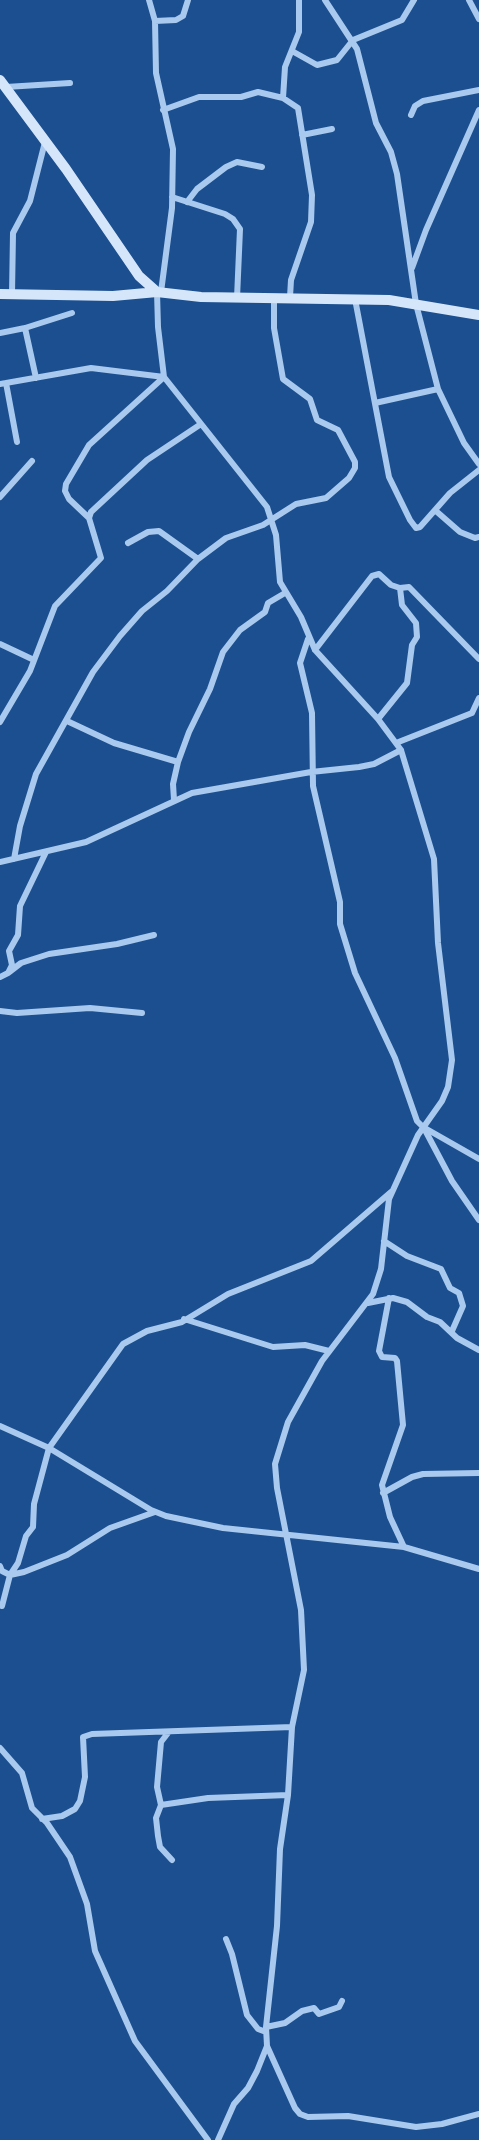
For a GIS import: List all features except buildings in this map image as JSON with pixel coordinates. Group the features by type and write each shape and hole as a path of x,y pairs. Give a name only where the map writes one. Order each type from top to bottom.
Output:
{"street":[{"path":"149,0 155,21 155,63 173,149 168,253 159,292 158,327 164,377 259,494 272,519 280,582 301,617 308,639 315,650 378,718 401,750 434,859 441,967 452,1053 448,1087 437,1109 423,1127 393,1190 387,1209 381,1269 368,1303 329,1351 288,1422 275,1464 277,1488 288,1533 301,1610 304,1670 292,1727 288,1795 280,1848 277,1926 266,2030 267,2046 295,2108 300,2114 308,2117 348,2116 416,2127 442,2124 479,2114"},
{"path":"155,21 176,20 183,16 188,0"},
{"path":"283,98 285,67 300,23 299,0"},
{"path":"325,0 357,49 376,123 391,152 397,174 416,304 438,389 464,443 479,465"},
{"path":"292,51 317,64 327,64 342,56 352,40 402,20 414,0"},
{"path":"469,0 479,19"},
{"path":"3,83 70,83"},
{"path":"3,83 139,276 159,292"},
{"path":"411,115 415,106 423,101 479,90"},
{"path":"163,110 199,97 241,98 258,92 283,98 285,102 297,107 310,172 310,222 291,280 290,297"},
{"path":"412,269 426,230 479,111"},
{"path":"302,135 333,129"},
{"path":"12,294 13,233 30,201 46,142"},
{"path":"187,202 197,189 226,167 237,162 262,167"},
{"path":"172,197 225,214 233,219 240,229 237,298"},
{"path":"0,294 113,296 159,292 237,298 354,298 416,304 479,315"},
{"path":"14,859 20,826 36,774 93,672 120,636 198,559 226,538 272,519 296,504 326,498 349,478 355,462 338,430 317,420 310,399 283,379 275,340 274,298"},
{"path":"354,298 389,477 410,520 417,528 420,527 450,493 479,470"},
{"path":"0,333 25,328 72,313"},
{"path":"25,328 36,378"},
{"path":"17,442 3,384 91,368 164,377"},
{"path":"0,722 34,660 55,606 101,558 90,518 69,499 65,491 66,484 89,445 164,377"},
{"path":"375,403 438,389"},
{"path":"90,518 100,503 147,460 201,424"},
{"path":"0,496 32,461"},
{"path":"436,511 460,532 475,538 479,537"},
{"path":"128,543 148,532 159,531 198,559"},
{"path":"315,650 372,576 379,574 400,588 409,587 479,659"},
{"path":"378,718 407,683 412,645 417,636 416,623 402,605 400,588"},
{"path":"174,800 173,784 178,762 189,732 210,689 223,651 240,630 265,612 268,603 285,592"},
{"path":"308,639 300,663 312,713 311,772 340,902 340,924 355,973 395,1058 411,1109 452,1181 476,1210 479,1220"},
{"path":"0,644 34,660"},
{"path":"396,743 472,713 479,698"},
{"path":"67,721 133,750 178,762"},
{"path":"0,862 86,842 192,793 311,772 374,764 401,750"},
{"path":"8,973 12,965 9,951 18,934 20,906 46,852"},
{"path":"0,977 21,963 49,954 117,944 154,935"},
{"path":"0,1011 90,1008 141,1012"},
{"path":"423,1127 479,1159"},
{"path":"2,1606 10,1575 18,1563 26,1536 33,1527 34,1504 49,1448 123,1344 132,1337 182,1322 183,1319 228,1294 321,1256 393,1190"},
{"path":"384,1241 407,1256 441,1269 450,1288 459,1293 464,1306 453,1331"},
{"path":"368,1303 389,1298 407,1302 453,1331 457,1338 479,1350"},
{"path":"389,1298 379,1351 382,1357 395,1358 397,1361 403,1425 384,1476 383,1493 390,1517 404,1547"},
{"path":"183,1319 273,1347 304,1345 329,1351"},
{"path":"0,1426 49,1448 156,1512 192,1523 404,1547 479,1569"},
{"path":"383,1493 412,1477 423,1474 479,1473"},
{"path":"0,1566 2,1571 10,1575 67,1555 110,1528 156,1512"},
{"path":"42,1819 62,1816 75,1809 80,1801 85,1778 83,1737 92,1734 168,1733 195,1729 292,1727"},
{"path":"168,1733 161,1742 157,1787 161,1805 156,1818 160,1846 172,1860"},
{"path":"0,1748 22,1773 28,1803 70,1857 87,1904 95,1951 135,2041 208,2140"},
{"path":"161,1805 208,1798 288,1795"},
{"path":"226,1939 247,2015 258,2030 266,2030 285,2023 302,2011 314,2008 319,2014 339,2007 342,2001"},
{"path":"218,2140 234,2104 257,2071 267,2046"}]}
